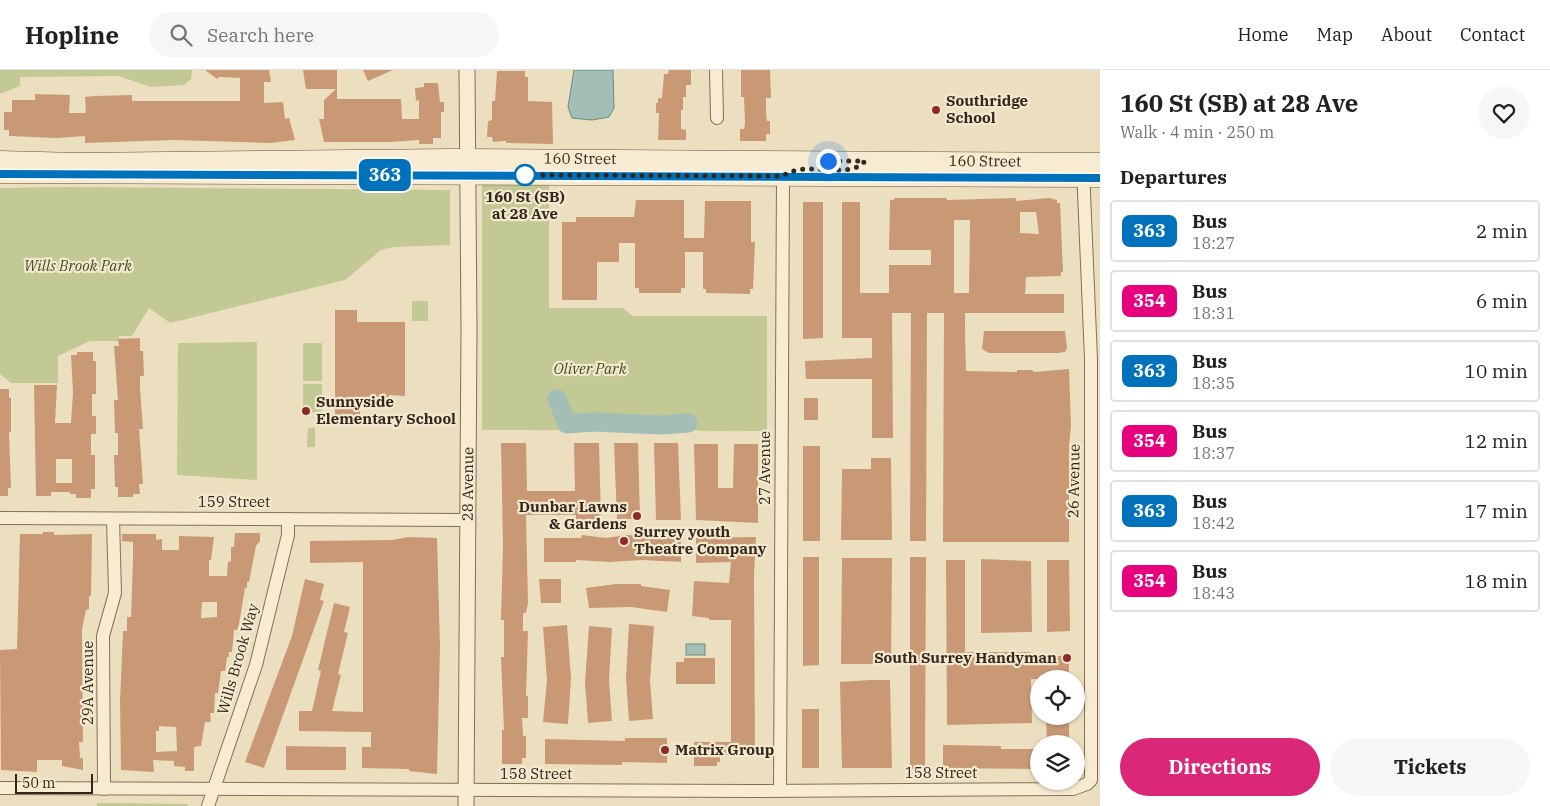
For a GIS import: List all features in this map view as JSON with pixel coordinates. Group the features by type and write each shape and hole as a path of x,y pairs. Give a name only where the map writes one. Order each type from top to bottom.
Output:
{"main road":[{"name":"160 Street","path":"0,160 468,167 783,176 1092,170"},
{"name":"160 Street","path":"0,174 865,161 1092,170"},
{"path":"783,176 797,169 853,169 865,161"}],"street":[{"name":"28 Avenue","path":"466,806 467,70"},
{"path":"716,70 717,118"},
{"name":"26 Avenue","path":"1085,785 1091,780 1092,170"},
{"name":"27 Avenue","path":"780,790 783,176"},
{"name":"159 Street","path":"0,518 467,520"},
{"name":"29A Avenue","path":"104,789 104,636 115,593 113,519"},
{"name":"Wills Brook Way","path":"208,806 256,665 288,535 288,519"},
{"name":"158 Street","path":"0,788 213,790 1030,789"}],"green space":[{"path":"0,70 192,70 191,79 184,85 151,87 118,76 20,77 20,86 0,94"},
{"name":"Oliver Park","path":"482,181 549,181 549,308 622,308 633,316 767,316 767,431 482,430"},
{"name":"Wills Brook Park","path":"0,188 450,190 450,245 394,247 381,250 345,280 170,323 149,308 132,336 119,336 119,341 90,341 58,356 58,383 11,383 0,374"},
{"path":"412,301 428,301 428,321 412,321"},
{"path":"257,342 257,480 177,475 178,343"},
{"path":"303,343 322,343 322,381 303,381"},
{"path":"303,384 322,384 322,412 303,413"},
{"path":"308,428 315,428 315,447 307,447"},
{"path":"97,803 188,804 187,806 97,806"}],"water":[{"path":"574,70 613,70 614,108 609,117 592,120 572,118 568,107"},
{"path":"686,644 705,644 705,655 686,655"}],"building":[{"path":"205,70 269,70 271,82 264,82 264,103 283,102 285,119 289,118 295,140 270,143 174,140 85,143 85,136 57,138 9,136 9,130 4,130 4,112 12,112 12,100 35,100 35,94 70,95 69,113 86,113 85,97 95,96 132,95 132,101 240,101 240,78 219,77 217,79"},
{"path":"303,70 337,70 337,99 401,99 402,119 419,119 419,100 416,101 415,88 424,87 424,83 438,83 440,102 444,102 444,112 441,112 441,138 433,138 433,144 419,144 419,140 324,142 319,119 324,119 324,100 336,89 306,89"},
{"path":"363,70 393,70 368,81"},
{"path":"669,70 691,70 691,85 686,85 686,97 683,97 683,110 681,110 681,129 686,130 686,140 658,140 659,113 656,113 656,103 658,103 658,98 662,98 664,74 668,74"},
{"path":"741,70 770,70 771,98 766,98 766,115 767,121 770,121 770,134 766,134 766,141 740,141 740,129 744,129 745,123 744,97 741,97"},
{"path":"497,71 525,71 525,77 528,77 528,101 552,102 553,144 493,142 492,137 487,137 488,121 492,120 492,101 495,101"},
{"path":"894,198 947,198 947,200 1016,198 1016,201 1049,198 1060,203 1063,272 1061,272 1061,276 1026,277 1025,294 1064,294 1064,313 965,313 966,371 1017,372 1017,370 1032,370 1034,372 1069,369 1071,426 1069,446 1069,542 943,542 944,313 927,313 926,541 910,541 911,313 892,313 893,438 872,438 872,379 806,379 805,361 872,358 872,338 842,338 842,202 860,202 860,293 889,293 889,265 931,265 931,250 889,250 890,200 894,200","holes":["1020,212 1036,212 1039,234 1020,233","954,220 970,220 969,293 954,293"]},
{"path":"636,200 684,200 684,238 704,238 705,201 751,201 751,242 755,242 753,289 750,289 750,294 706,293 706,289 703,289 703,252 685,252 685,288 681,288 681,293 639,293 639,288 635,288 635,243 619,243 619,262 597,262 597,300 562,300 562,222 576,222 576,217 634,217"},
{"path":"803,202 823,202 823,338 803,339"},
{"path":"335,310 357,310 357,322 405,322 405,396 389,395 388,406 360,406 360,426 335,426"},
{"path":"984,331 1065,331 1067,348 1065,352 1058,353 989,353 982,349"},
{"path":"140,338 140,351 143,351 144,376 140,376 143,429 139,429 143,484 139,484 140,494 133,494 133,497 118,497 118,487 115,487 114,455 118,455 118,433 115,433 114,400 118,400 114,346 119,346 118,339"},
{"path":"77,352 93,352 93,361 96,361 96,394 92,394 92,416 96,416 96,434 91,434 91,455 95,455 95,489 91,489 91,498 76,498 76,494 70,494 70,492 51,492 51,496 36,496 34,385 57,385 55,423 71,423 73,392 71,355 77,355","holes":["56,459 72,459 72,483 56,483"]},
{"path":"0,389 9,389 9,398 11,398 11,432 9,432 11,488 8,488 8,496 0,496"},
{"path":"804,398 818,398 818,420 804,420"},
{"path":"501,443 526,443 527,491 575,491 574,443 599,443 601,520 576,520 576,515 526,515 528,603 526,613 523,613 523,631 528,631 526,696 528,696 528,718 522,718 523,736 526,736 526,758 522,758 522,764 502,764 502,730 504,730 501,657 504,657 504,620 501,620 503,546"},
{"path":"614,443 638,443 640,519 617,519"},
{"path":"654,443 678,443 681,520 656,520"},
{"path":"694,444 718,444 718,488 733,488 734,444 758,444 758,523 696,520"},
{"path":"803,446 820,446 820,541 803,541"},
{"path":"871,458 891,458 892,540 841,540 842,469 871,469"},
{"path":"43,532 54,532 54,535 92,534 91,596 89,596 89,609 86,610 82,629 83,742 79,742 80,758 83,758 83,770 62,766 62,760 37,760 37,772 1,770 0,650 17,649 20,534 43,534"},
{"path":"235,533 260,533 260,541 256,546 249,582 247,582 247,588 245,588 239,624 237,630 234,630 232,652 229,652 229,657 227,657 225,671 221,671 218,693 215,693 214,713 210,713 211,722 205,722 201,746 194,747 194,771 185,771 185,767 174,766 174,761 153,760 154,772 121,770 120,701 123,631 127,631 127,617 131,617 133,561 133,542 122,541 122,534 156,534 156,540 162,539 162,550 179,550 179,536 214,537 211,560 209,560 209,576 227,576 228,562 231,561 231,547 234,547","holes":["202,602 217,602 217,617 201,618","159,726 176,727 177,751 156,752 156,731 159,731"]},
{"path":"582,535 606,538 626,535 681,537 681,562 576,560 576,562 544,562 544,538 581,538"},
{"path":"408,537 437,538 440,647 437,774 409,771 409,769 362,768 362,747 371,747 371,732 299,731 299,711 312,711 321,671 318,670 334,603 350,607 344,632 348,633 338,674 341,675 332,711 363,712 363,562 310,563 310,541 393,540"},
{"path":"756,537 754,575 755,755 720,755 720,762 717,762 717,766 694,766 694,742 731,742 731,620 709,620 709,618 692,616 694,581 729,583 731,562 696,563 696,538"},
{"path":"803,557 819,557 819,665 803,666"},
{"path":"910,557 926,557 925,769 910,769"},
{"path":"842,558 892,558 891,664 841,664"},
{"path":"981,559 1031,561 1032,632 981,633"},
{"path":"946,560 965,560 965,652 1031,652 1031,656 1069,656 1069,670 1030,670 1030,723 947,725"},
{"path":"1047,560 1069,560 1070,631 1047,632"},
{"path":"305,579 324,584 320,600 324,601 264,768 245,762 292,636"},
{"path":"539,579 561,579 561,603 541,603"},
{"path":"616,584 641,584 641,586 670,590 667,612 631,607 589,608 586,588"},
{"path":"629,624 654,626 650,681 653,719 629,721 626,678"},
{"path":"567,625 571,678 568,724 543,722 547,680 543,627"},
{"path":"589,626 612,628 609,680 612,721 588,723 585,682"},
{"path":"684,658 715,658 715,684 676,684 676,662 684,662"},
{"path":"890,680 892,768 842,768 840,682"},
{"path":"802,709 819,709 819,768 802,768"},
{"path":"1046,725 1069,725 1069,735 1047,735"},
{"path":"625,738 667,738 667,763 622,762 622,765 545,764 545,739 625,741"},
{"path":"943,745 1001,746 1001,749 1030,749 1030,769 943,768"},
{"path":"286,746 346,747 346,770 286,770"}],"waterway":[{"path":"557,399 567,424 592,422 662,425 688,423"}],"bus line":[{"name":"363","path":"0,174 1100,178"}],"place":[{"name":"Southridge School","path":"936,110"},
{"name":"160 St (SB) at 28 Ave","path":"525,175"},
{"name":"Sunnyside Elementary School","path":"306,411"},
{"name":"Dunbar Lawns & Gardens","path":"637,516"},
{"name":"Surrey youth Theatre Company","path":"624,541"},
{"name":"South Surrey Handyman","path":"1067,658"},
{"name":"Matrix Group","path":"665,750"}],"route":[{"path":"525,175 783,176 797,169 853,169 861,166 865,161 828,161"}]}
